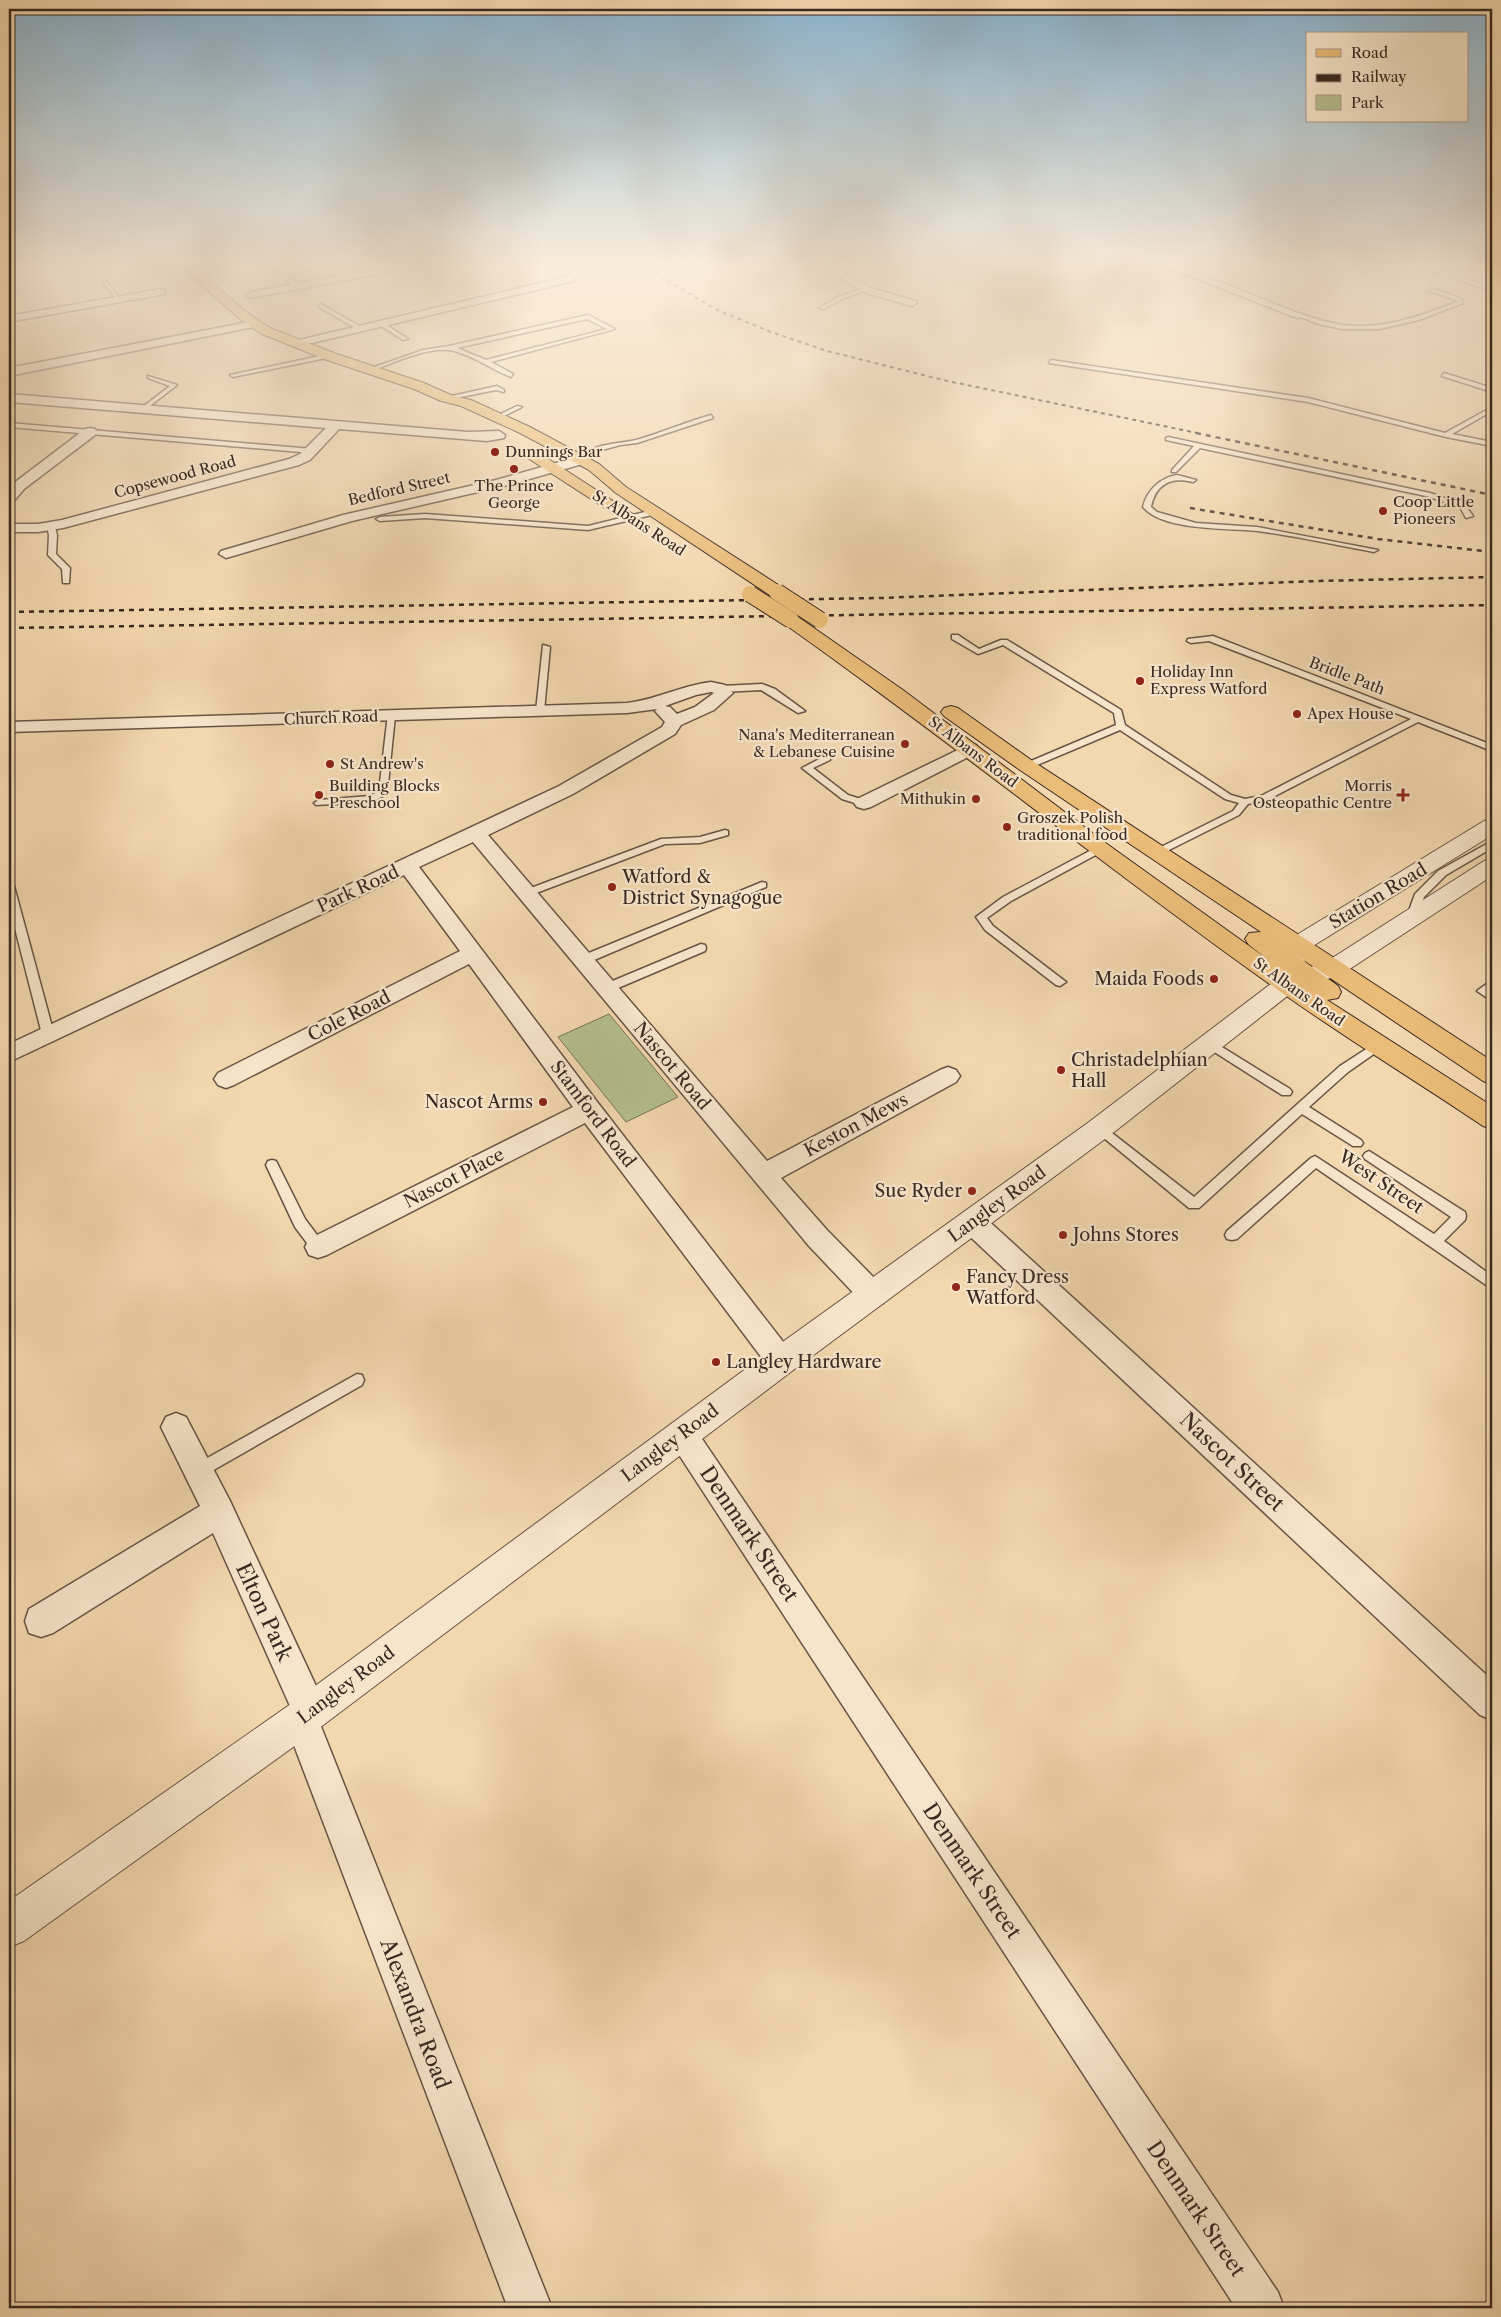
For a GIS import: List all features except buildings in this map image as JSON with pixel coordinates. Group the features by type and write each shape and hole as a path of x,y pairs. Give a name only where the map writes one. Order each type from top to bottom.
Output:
{"main road":[{"name":"St Albans Road","path":"378,372 419,386 446,398 466,403 588,459 594,467 621,490 820,620 1027,766 1157,852 1190,896 1296,967 1377,1046 1427,1076 1492,1120"},
{"name":"St Albans Road","path":"446,398 450,407 554,468 647,528"},
{"path":"499,435 508,429 504,420"},
{"name":"St Albans Road","path":"734,584 792,621 896,694 1099,849 1296,967 1334,968 1492,1074"},
{"path":"1296,967 1410,1046 1427,1076"}],"street":[{"path":"9,398 335,426 479,436 499,435"},
{"name":"Copsewood Road","path":"9,528 51,527 294,462 312,450 335,426"},
{"path":"9,498 19,486 90,432"},
{"name":"Bedford Street","path":"226,554 348,518 588,459"},
{"name":"Church Road","path":"9,727 627,708 653,704 686,692 715,686 722,689"},
{"path":"653,704 674,721 689,717 719,699 724,693 722,689"},
{"name":"Park Road","path":"9,1054 566,790 669,730 674,721"},
{"path":"864,802 970,749"},
{"name":"Station Road","path":"1296,967 1492,826"},
{"name":"Nascot Road","path":"476,833 818,1238 873,1295"},
{"name":"Stamford Road","path":"407,865 589,1110 782,1360"},
{"name":"Station Road","path":"1334,968 1492,866"},
{"name":"Cole Road","path":"226,1079 472,954"},
{"name":"Langley Road","path":"9,1926 306,1715 782,1360 1099,1129 1209,1043 1296,967 1334,968"},
{"name":"Keston Mews","path":"764,1175 948,1076"},
{"name":"Nascot Place","path":"318,1247 589,1110"},
{"name":"Nascot Street","path":"972,1222 1492,1703"},
{"name":"Elton Park","path":"176,1427 219,1512 306,1715"},
{"name":"Denmark Street","path":"682,1434 1262,2308"},
{"path":"41,1621 219,1512"},
{"name":"Alexandra Road","path":"306,1715 530,2308"}],"lane":[{"path":"234,375 248,372"},
{"path":"1119,372 1308,400 1446,435 1492,444"},
{"path":"1444,375 1492,390"},
{"path":"142,410 174,385 150,377"},
{"path":"446,398 497,388 502,391"},
{"path":"504,420 518,407"},
{"path":"1446,435 1492,409"},
{"path":"588,459 592,452 620,443 635,442 711,417"},
{"path":"9,425 312,450"},
{"path":"1168,439 1428,494 1462,506 1469,516"},
{"path":"622,451 630,448 635,442"},
{"path":"1174,472 1199,445"},
{"path":"1194,480 1177,477 1166,480 1149,498 1147,507 1154,514 1196,525 1258,528 1374,550"},
{"path":"380,519 425,516 588,528 653,512"},
{"path":"51,527 53,535 52,555 66,568 66,581"},
{"path":"955,637 978,652 1004,642 1118,712 1120,726 1228,797 1245,802 1264,798 1418,719"},
{"name":"Bridle Path","path":"1191,641 1210,638 1492,748"},
{"path":"540,711 546,647"},
{"path":"722,689 762,687 772,690 801,711"},
{"path":"319,803 372,799 384,792 391,716"},
{"path":"1027,766 1120,726"},
{"path":"827,758 807,768 845,797 864,802"},
{"path":"1157,852 1236,813 1245,802"},
{"path":"527,893 664,841 700,840 725,833"},
{"name":"Station Road","path":"1410,920 1419,896 1442,873 1492,844"},
{"path":"1060,982 989,928 981,917 1007,899 1099,849"},
{"path":"583,960 762,885"},
{"path":"9,886 48,1034"},
{"path":"607,988 701,948"},
{"path":"1492,984 1483,991 1492,997"},
{"path":"1209,1043 1286,1092"},
{"path":"1099,1129 1194,1204 1344,1069 1377,1046"},
{"path":"1301,1108 1357,1143"},
{"path":"1369,1156 1460,1216 1434,1242"},
{"name":"West Street","path":"1232,1235 1315,1161 1492,1283"},
{"path":"272,1164 300,1223 318,1247"},
{"path":"198,1471 357,1380"}],"green space":[{"path":"609,1014 678,1097 626,1122 558,1037"}],"railway":[{"path":"912,372 1202,434"},
{"path":"1196,433 1492,495"},
{"path":"1190,508 1378,539 1492,552"},
{"path":"9,612 881,598 1317,581 1492,577"},
{"path":"9,628 1492,605"}],"place":[{"name":"Dunnings Bar","path":"495,452"},
{"name":"The Prince George","path":"514,469"},
{"name":"Coop Little Pioneers","path":"1383,511"},
{"name":"Holiday Inn Express Watford","path":"1140,681"},
{"name":"Apex House","path":"1297,714"},
{"name":"Nana's Mediterranean & Lebanese Cuisine","path":"905,744"},
{"name":"St Andrew's","path":"330,764"},
{"name":"Building Blocks Preschool","path":"319,795"},
{"name":"Morris Osteopathic Centre","path":"1403,795"},
{"name":"Mithukin","path":"976,799"},
{"name":"Groszek Polish traditional food","path":"1007,827"},
{"name":"Watford & District Synagogue","path":"612,887"},
{"name":"Maida Foods","path":"1214,979"},
{"name":"Christadelphian Hall","path":"1061,1070"},
{"name":"Nascot Arms","path":"543,1102"},
{"name":"Sue Ryder","path":"972,1191"},
{"name":"Johns Stores","path":"1063,1235"},
{"name":"Fancy Dress Watford","path":"956,1287"},
{"name":"Langley Hardware","path":"716,1362"}]}
